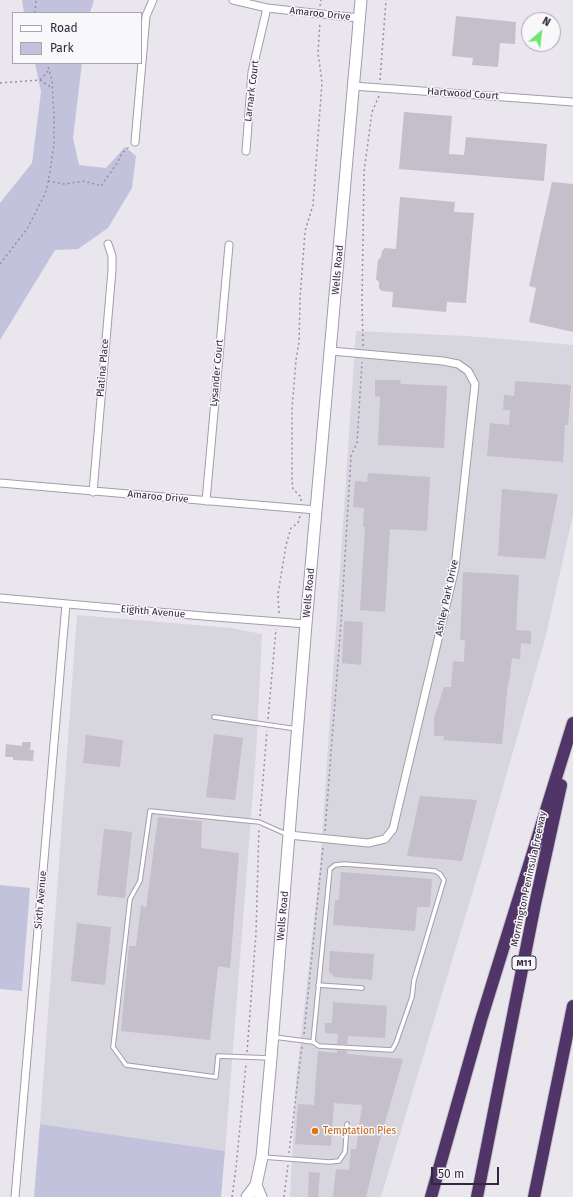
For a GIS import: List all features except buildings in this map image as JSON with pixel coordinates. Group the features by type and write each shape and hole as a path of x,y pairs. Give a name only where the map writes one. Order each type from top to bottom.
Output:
{"highway":[{"path":"431,1197 481,1020 573,723"},
{"name":"Mornington Peninsula Freeway","path":"477,1197 534,912 573,730"},
{"path":"534,1197 573,1006"}],"main road":[{"name":"Wells Road","path":"247,1197 256,1185 262,1157 306,624 361,0"},
{"path":"256,1185 261,1197"}],"street":[{"path":"142,62 146,16 153,0"},
{"name":"Amaroo Drive","path":"238,1 267,8 359,18"},
{"name":"Larnark Court","path":"246,151 252,72 267,8"},
{"path":"135,142 142,64"},
{"name":"Hartwood Court","path":"353,86 573,102"},
{"name":"Platina Place","path":"93,492 112,270 112,256 108,244"},
{"name":"Lysander Court","path":"206,501 229,245"},
{"name":"Ashley Park Drive","path":"289,835 368,843 385,839 393,829 455,568 475,384 468,371 458,364 443,361 331,351"},
{"name":"Amaroo Drive","path":"0,483 316,510"},
{"name":"Eighth Avenue","path":"0,598 306,624"},
{"name":"Sixth Avenue","path":"15,1197 66,604"}],"lane":[{"path":"214,717 298,729"},
{"path":"271,1058 218,1056 216,1077 126,1065 113,1047 130,899 140,881 150,811 259,822 289,835"},
{"path":"273,1036 313,1042 319,1046 392,1050 396,1043 412,997 414,980 444,880 440,874 435,871 344,864 335,865 330,869 313,1042"},
{"path":"318,985 362,988"},
{"path":"262,1157 329,1162 339,1161 345,1152 347,1124"}],"path":[{"path":"35,12 36,0"},
{"path":"232,1197 247,1056 256,933 259,822 279,613 278,594 286,545 291,528 300,520 301,509 300,496 293,489 292,481 292,409 299,342 300,299 305,231 313,205 322,82 318,53 320,0"},
{"path":"284,1197 303,1040 324,839 341,623 351,456 357,443 363,354 362,302 364,172 372,112 379,99 386,0"},
{"path":"0,264 27,229 45,194 54,145 52,88 46,64"},
{"path":"40,80 49,70"},
{"path":"0,83 40,80 52,88"},
{"path":"48,181 64,184 84,181 101,186 118,162 122,153 135,142"}],"shaded area":[{"path":"356,331 466,336 573,345 573,515 545,639 481,864 381,1197 290,1197 296,1082 320,866"},
{"path":"77,615 231,628 262,634 256,753 225,1151 40,1124"}],"green space":[{"path":"22,0 94,0 90,12 24,12"},
{"path":"35,64 82,64 73,138 79,165 106,168 125,147 136,156 132,188 108,228 78,249 55,250 0,340 0,203 32,163 41,92"},
{"path":"0,885 30,888 22,991 0,989"},
{"path":"40,1124 225,1151 221,1197 34,1197"}],"place":[{"name":"Temptation Pies","path":"315,1131"}]}
